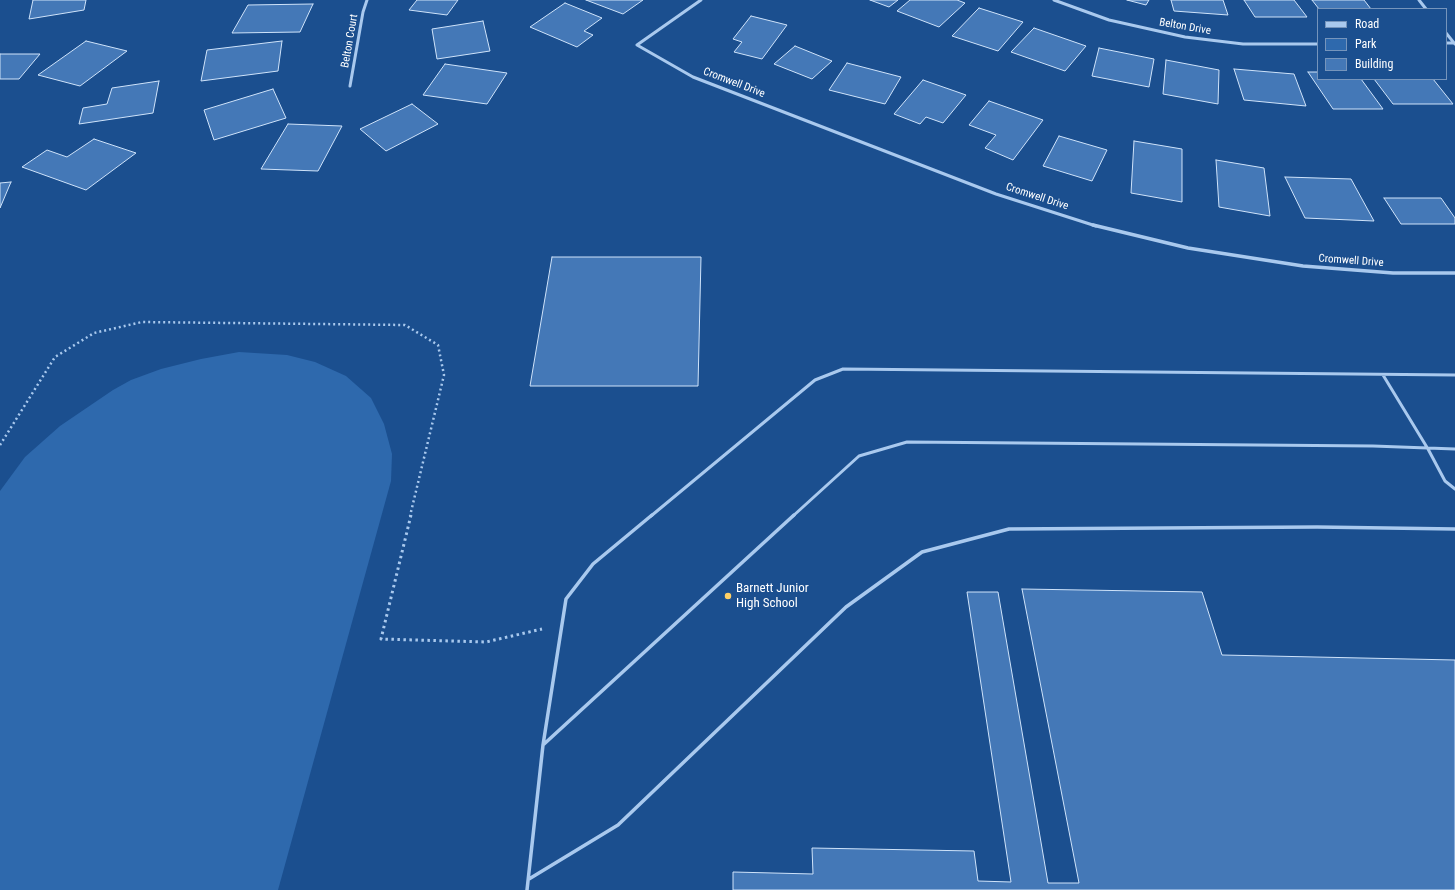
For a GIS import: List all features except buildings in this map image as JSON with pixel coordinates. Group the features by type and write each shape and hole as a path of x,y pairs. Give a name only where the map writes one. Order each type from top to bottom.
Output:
{"street":[{"name":"Belton Court","path":"350,86 363,12 367,0"},
{"name":"Cromwell Drive","path":"701,0 638,45 693,77 996,194 1109,230 1188,248 1303,266 1393,273 1455,273"},
{"name":"Belton Drive","path":"1054,0 1109,20 1185,37 1243,44 1317,44"},
{"path":"1419,0 1425,8"},
{"path":"1447,34 1455,43"}],"lane":[{"path":"527,890 543,746 566,599 593,564 815,380 843,369 1455,375"},
{"path":"1383,375 1428,449 1445,481 1455,489"},
{"path":"543,746 858,456 907,442 1373,446 1455,449"},
{"path":"529,879 618,825 846,607 922,552 1009,529 1317,526 1455,529"}],"path":[{"path":"0,445 55,357 94,333 142,322 405,325 438,345 444,375 381,640 486,642 562,624"}],"green space":[{"path":"239,352 287,355 315,362 346,376 371,398 384,424 392,454 391,481 278,890 0,890 0,491 25,457 60,426 113,390 131,380 161,369 201,359"}],"place":[{"name":"Barnett Junior High School","path":"728,596"}]}
